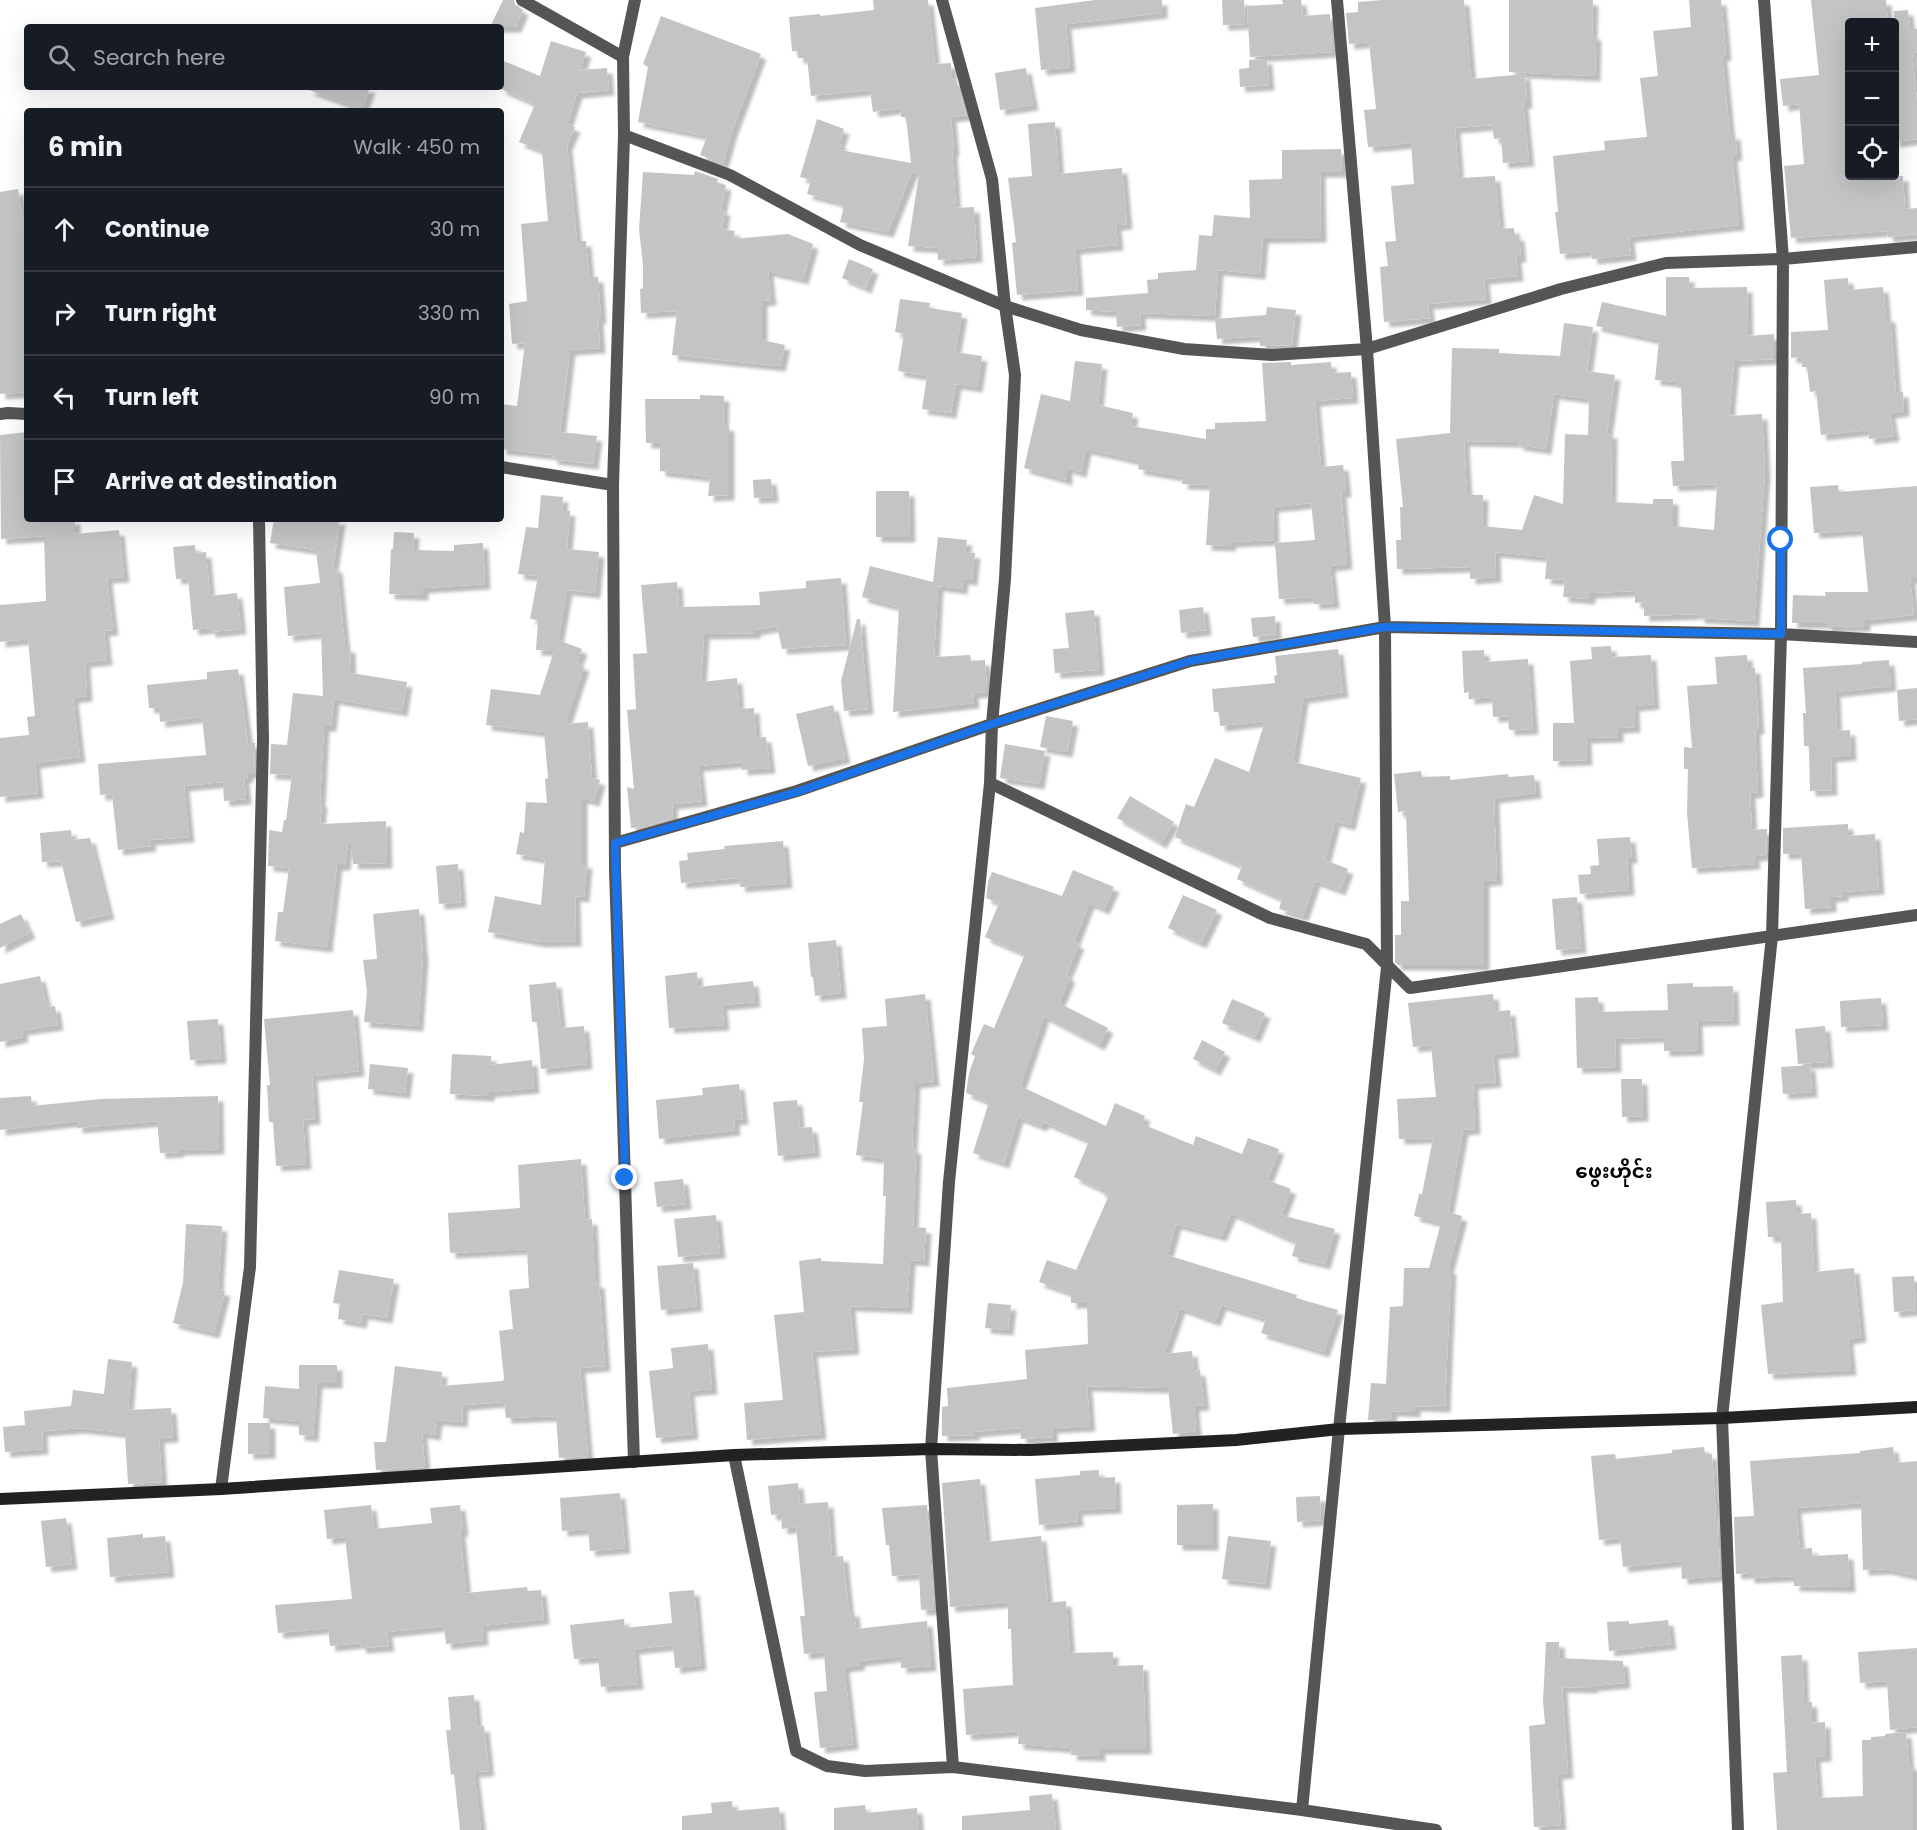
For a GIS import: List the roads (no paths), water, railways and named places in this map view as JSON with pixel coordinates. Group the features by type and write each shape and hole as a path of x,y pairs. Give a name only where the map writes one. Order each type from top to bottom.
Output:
{"street":[{"path":"522,0 623,57"},
{"path":"634,0 623,57 624,135 614,485 615,843 634,1462"},
{"path":"942,0 992,179 1005,306 1015,375 1005,579 992,724 990,783 949,1182 931,1449 953,1767"},
{"path":"1302,1810 1387,967 1385,627 1366,349 1337,0"},
{"path":"1738,1830 1722,1418 1772,936 1781,634 1783,259 1764,0"},
{"path":"624,135 730,175 860,245 1005,306 1081,330 1184,349 1272,355 1366,349 1561,289 1666,263 1783,259 1917,247"},
{"path":"0,414 24,414"},
{"path":"504,467 614,485"},
{"path":"221,1489 250,1267 263,740 259,522"},
{"path":"615,843 797,792 992,724 1190,661 1385,627 1781,634 1917,642"},
{"path":"990,783 1270,918 1366,944 1410,988 1917,915"},
{"path":"0,1499 221,1489 734,1455 931,1449 1030,1450 1224,1441 1339,1429 1722,1418 1917,1407"},
{"path":"734,1455 796,1751 827,1766 865,1770 953,1767 1302,1810 1436,1830"}],"district":[{"name":"ဖွေးဟိုင်း","path":"1614,1171"}]}
